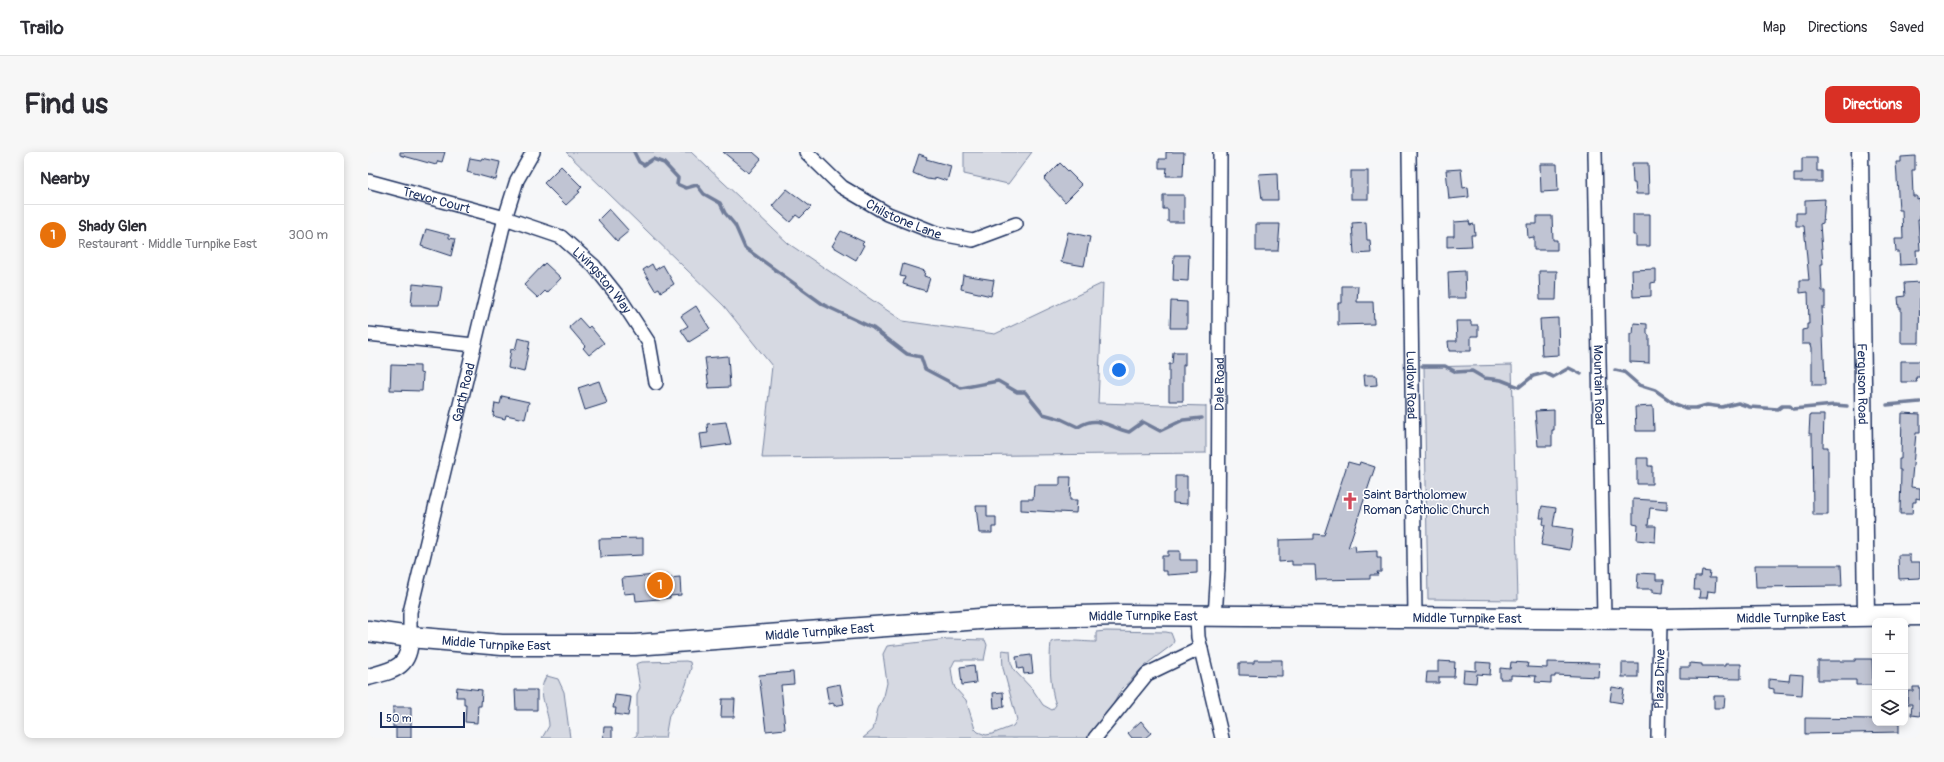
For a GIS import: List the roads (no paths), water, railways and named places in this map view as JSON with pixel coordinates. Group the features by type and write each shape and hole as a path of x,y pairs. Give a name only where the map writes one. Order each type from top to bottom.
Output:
{"main road":[{"name":"Middle Turnpike East","path":"368,631 410,637 510,645 634,646 993,618 1121,615 1206,617 1660,619 1920,615"}],"street":[{"name":"Garth Road","path":"410,637 410,612 504,218 518,180 533,152"},
{"name":"Chilstone Lane","path":"806,152 842,187 888,214 936,233 973,240 1016,224"},
{"name":"Dale Road","path":"1220,152 1218,554 1206,617 1198,637 1222,738"},
{"name":"Ludlow Road","path":"1409,152 1414,617"},
{"name":"Mountain Road","path":"1595,152 1604,618"},
{"name":"Ferguson Road","path":"1860,152 1866,616"},
{"name":"Trevor Court","path":"368,181 504,218"},
{"name":"Livingston Way","path":"504,218 561,237 594,266 621,300 649,343 656,382"},
{"path":"368,334 474,345"},
{"name":"Plaza Drive","path":"1658,738 1660,619"},
{"path":"368,677 399,668 409,654 410,637"},
{"path":"1095,738 1147,674 1201,648"}],"waterway":[{"path":"634,152 639,162 644,165 653,159 664,163 678,178 677,184 686,188 697,185 704,194 720,203 725,213 735,225 745,248 824,305 873,328 907,354 921,357 925,369 961,388 998,381 1017,392 1025,392 1043,414 1061,419 1078,427 1085,423 1097,422 1129,432 1143,422 1160,431 1183,420 1202,418"},
{"path":"1422,366 1445,366 1456,372 1472,371 1484,378 1501,380 1519,387 1533,376 1545,373 1553,377 1569,368 1581,374"},
{"path":"1615,370 1624,372 1639,385 1655,390 1675,404 1686,408 1696,408 1707,405 1722,407 1738,403 1750,407 1778,409 1782,406 1790,406 1793,409 1834,405 1847,406"},
{"path":"1887,405 1920,402"}],"place":[{"name":"Saint Bartholomew Roman Catholic Church","path":"1350,501"},
{"name":"Shady Glen","path":"660,585"}]}
